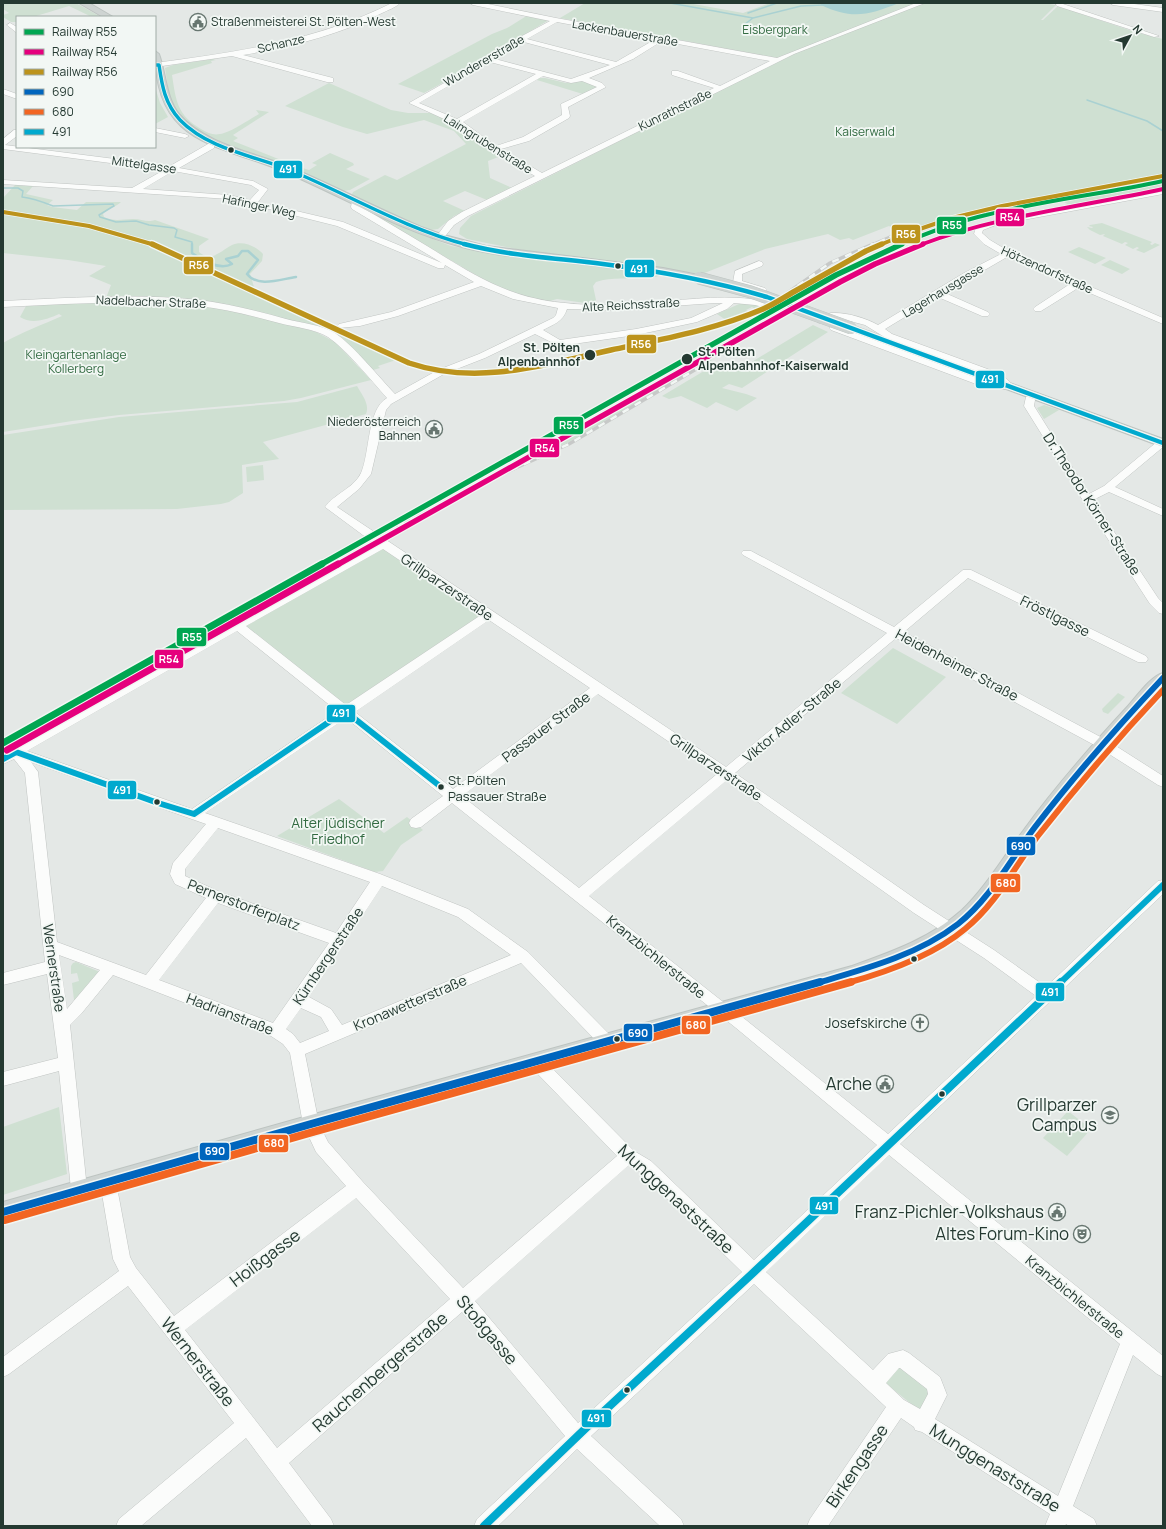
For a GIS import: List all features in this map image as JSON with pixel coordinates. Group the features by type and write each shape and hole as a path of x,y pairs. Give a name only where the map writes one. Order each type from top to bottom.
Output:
{"main road":[{"path":"83,3 107,16"},
{"path":"157,65 168,106 177,118 186,126 211,140 281,167 440,237 466,245 507,253 601,264 699,278 751,292 1011,388 1031,400 1162,443"},
{"path":"3,1212 80,1189 852,973 900,956 928,944 951,929 980,903 1029,836 1102,744 1163,678"}],"street":[{"name":"Schanze","path":"157,65 268,48 327,32 369,17 397,3"},
{"name":"Lackenbauerstraße","path":"473,3 556,20 778,60"},
{"name":"Kunrathstraße","path":"440,237 451,223 458,218 720,88 804,48 922,3"},
{"path":"1061,3 1059,5 1156,36"},
{"path":"1113,3 1163,10"},
{"name":"Wundererstraße","path":"414,103 490,60 556,20"},
{"path":"10,25 16,30"},
{"path":"490,60 571,81 582,78 643,52 660,39"},
{"path":"523,40 614,64"},
{"path":"231,54 330,80"},
{"path":"675,73 720,88"},
{"path":"458,122 462,118 541,74"},
{"path":"495,149 526,139 566,116 564,106 602,88 599,85 582,78"},
{"path":"3,91 16,97"},
{"name":"Laimgrubenstraße","path":"414,103 458,122 495,149 541,176"},
{"path":"156,130 185,136"},
{"path":"3,143 16,133"},
{"path":"133,191 210,146"},
{"name":"Mittelgasse","path":"3,147 144,164 260,186 264,189 252,203"},
{"name":"Hafinger Weg","path":"3,182 229,197 340,224 480,283"},
{"name":"Hötzendorfstraße","path":"1163,192 1004,220 979,229 978,234 987,242 1007,254 1163,321"},
{"name":"Alte Reichsstraße","path":"358,202 355,203 354,207 480,283 515,297 563,306 613,307 710,300 763,302 987,386 1011,388"},
{"path":"410,253 423,248"},
{"name":"Lagerhausgasse","path":"879,329 967,275 1007,254"},
{"path":"759,264 738,273 737,282 774,294 763,302"},
{"path":"342,326 362,324 480,283"},
{"path":"1038,308 1077,284"},
{"path":"938,293 985,314"},
{"name":"Nadelbacher Straße","path":"3,304 93,300 169,300 212,304 253,312 331,335 346,348 394,398"},
{"path":"536,330 559,343 636,332 694,320 724,307 733,300"},
{"path":"394,398 441,372 482,356 556,320 560,316 563,306"},
{"path":"815,321 832,316 851,318 879,329 889,336 998,376 1011,388"},
{"path":"836,329 852,324 870,329 879,329"},
{"name":"Grillparzerstraße","path":"394,398 386,402 381,410 366,474 355,487 330,507 727,774 1046,995"},
{"name":"Dr.Theodor Körner-Straße","path":"1031,400 1087,499 1154,601 1163,610"},
{"path":"1087,499 1100,494 1162,443"},
{"path":"1108,488 1163,513"},
{"path":"3,760 154,672 383,544"},
{"name":"Heidenheimer Straße","path":"747,553 897,632 1102,744 1163,782"},
{"name":"Viktor Adler-Straße","path":"580,895 967,573"},
{"name":"Fröstlgasse","path":"967,573 1142,659"},
{"path":"194,814 489,615"},
{"name":"Kranzbichlerstraße","path":"238,626 580,895 889,1144 1163,1368"},
{"name":"Passauer Straße","path":"416,823 598,688"},
{"path":"16,752 379,880 457,910 522,956 606,1041"},
{"name":"Wernerstraße","path":"16,752 31,772 50,945 62,1023 65,1063 80,1189"},
{"name":"Pernerstorferplatz","path":"215,822 178,867 177,874 180,880 214,896 338,940"},
{"name":"Kürnbergerstraße","path":"276,1031 300,1000 338,940 379,880"},
{"path":"484,1526 577,1436 754,1272 1163,885"},
{"path":"149,983 214,896"},
{"name":"Hadrianstraße","path":"50,945 109,969 276,1031 288,1039 297,1051"},
{"name":"Kronawetterstraße","path":"297,1051 522,956"},
{"path":"3,978 53,966"},
{"path":"62,1023 76,1010 109,969"},
{"path":"300,1000 326,1013 339,1034"},
{"path":"297,1051 311,1124"},
{"name":"Munggenaststraße","path":"535,1061 628,1156 645,1166 754,1272 898,1406 1058,1518 1088,1526"},
{"path":"3,1080 65,1063"},
{"name":"Stoßgasse","path":"311,1124 322,1147 357,1187 463,1300 577,1436 674,1526"},
{"name":"Rauchenbergerstraße","path":"276,1462 628,1156"},
{"name":"Wernerstraße","path":"108,1182 122,1259 130,1274 324,1526"},
{"name":"Hoißgasse","path":"173,1328 357,1187"},
{"path":"3,1368 130,1274"},
{"path":"1058,1518 1130,1341"},
{"name":"Munggenaststraße","path":"873,1384 894,1360 903,1359 934,1383 938,1395 922,1423"},
{"name":"Birkengasse","path":"817,1526 898,1406"},
{"path":"126,1526 247,1425"}],"green space":[{"path":"3,3 76,3 99,16 90,16 69,6 36,16 16,16 16,22 11,22 3,17 3,15 9,13 3,9"},
{"name":"Eisbergpark","path":"585,3 688,3 743,13 770,3 918,3 777,58 560,18"},
{"name":"Kaiserwald","path":"925,3 1044,3 1055,5 1058,3 1041,20 1043,20 1058,6 1135,32 1163,39 1163,174 1111,186 993,207 950,218 907,232 902,230 898,231 889,226 853,240 849,238 840,240 828,234 765,249 702,274 516,249 467,239 459,234 460,228 471,216 782,59 806,48"},
{"path":"528,15 549,20 485,58 485,60 424,93 398,84 492,34 507,28"},
{"path":"213,59 216,60 211,61 212,63 172,75 177,100 182,113 193,124 201,129 212,134 221,134 259,114 256,110 269,112 233,135 238,138 233,141 286,162 276,163 214,139 189,125 175,110 169,94 165,68 173,65"},
{"path":"539,78 566,83 582,81 599,87 586,95 537,80"},
{"path":"329,83 391,110 408,113 433,113 453,122 501,156 488,161 490,178 512,188 487,200 465,191 443,201 465,211 454,216 438,229 431,230 403,220 353,196 353,192 385,175 397,180 466,144 454,131 424,120 367,134 285,106"},
{"path":"156,90 160,103 168,117 156,123"},
{"path":"330,153 353,163 354,165 346,169 370,179 350,190 343,191 289,167 290,164 309,170 317,165 312,163"},
{"path":"1163,182 1163,189 1075,205 1067,204 1063,201"},
{"path":"16,184 33,186 26,194 53,200 47,205 52,207 77,210 86,202 121,202 105,212 103,214 104,217 115,220 155,220 209,239 199,246 199,252 207,256 211,257 230,246 240,243 253,246 263,254 262,261 250,274 254,287 404,360 158,245 139,238 101,228 62,220 3,211 3,198"},
{"path":"3,213 101,230 147,243 396,360 378,366 380,368 373,370 341,340 262,313 213,303 106,298 111,285 89,276 106,266 3,253"},
{"path":"375,213 451,246 513,257 662,275 646,278 612,279 596,282 593,286 596,300 592,304 557,299 550,301 525,297 493,285 372,214"},
{"path":"1102,223 1152,242 1150,244 1152,245 1155,243 1160,245 1144,253 1136,250 1139,248 1137,247 1133,249 1125,245 1128,243 1125,242 1122,244 1103,236 1105,234 1100,235 1087,227 1092,228 1093,227 1089,226 1090,225"},
{"path":"1079,247 1106,258 1095,264 1068,252"},
{"path":"1110,260 1130,269 1122,274 1101,265"},
{"name":"Kleingartenanlage Kollerberg","path":"92,301 187,303 244,312 316,332 335,342 371,380 284,401 119,415 3,432 3,343 62,316 59,314 45,319 30,321 20,317 26,306"},
{"path":"739,304 765,306 756,310 752,307 746,310 750,313 726,320 717,314"},
{"path":"813,325 828,332 742,388 729,384 722,388 757,398 737,411 716,402 707,408 681,396 669,399 662,396 709,368 702,364 569,442 498,473 570,436 706,358 735,372"},
{"path":"357,386 366,403 366,414 263,442 279,459 242,465 243,493 229,502 177,509 3,510 3,435 119,417 297,402"},
{"path":"1044,405 1059,410 1044,419 1037,408"},
{"path":"263,465 264,480 247,482 246,467"},
{"path":"383,544 489,615 345,711 238,626"},
{"path":"893,648 946,677 897,724 841,693"},
{"path":"1118,693 1125,697 1108,714 1103,712 1102,709"},
{"name":"Alter jüdischer Friedhof","path":"339,799 384,833 407,817 423,830 401,845 383,871 375,872 277,836"},
{"path":"76,962 100,972 76,1000 74,1000 72,983 79,981 77,973 71,974 71,966"},
{"path":"59,1107 67,1174 3,1195 3,1127"},
{"path":"1068,1111 1091,1129 1067,1156 1043,1138"},
{"path":"902,1365 933,1394 921,1412 883,1381"}],"water":[{"path":"821,3 899,3 869,13 851,14 832,10 821,5"}],"waterway":[{"path":"670,3 753,18"},
{"path":"748,13 777,3"},
{"path":"753,18 801,6 823,5"},
{"path":"745,24 753,18"},
{"path":"1087,100 1147,121 1163,131"},
{"path":"3,188 18,188 23,191 22,197 34,199 53,206 113,204 114,206 99,215 100,217 116,222 136,221 149,225 174,228 177,230 175,237 192,242 192,253 211,264 227,266 232,264 226,259 238,256 242,251 248,251 258,260 247,274 257,281 270,282 296,277"}],"railway":[{"path":"871,245 901,232"},
{"path":"752,318 830,263 873,244"},
{"path":"398,526 457,498 500,475 569,444 698,368"}],"rail line":[{"name":"R56","path":"3,212 89,226 148,242 409,363 424,368 454,373 498,373 689,334 728,323 765,308 866,251 908,233 952,218 1002,206 1163,176"},
{"name":"R55","path":"3,743 854,266 928,234 985,215 1029,205 1163,181"},
{"name":"R54","path":"7,750 840,282 875,264 930,241 987,223 1031,213 1163,189"}],"transit line":[{"name":"491","path":"156,65 159,65 161,82 167,103 180,121 193,131 225,147 292,171 412,226 488,250 534,257 651,270 744,290 767,297 1163,443"},
{"name":"690","path":"3,1212 311,1124 852,973 921,947 958,924 979,904 1061,794 1111,735 1163,678"},
{"name":"680","path":"5,1220 313,1132 854,981 897,966 925,954 952,939 985,910 1035,840 1081,782 1113,744 1163,690"},
{"name":"491","path":"3,759 16,752 158,803 194,814 345,711 441,787"},
{"name":"491","path":"484,1526 587,1427 754,1272 1163,885"}],"place":[{"name":"Straßenmeisterei St. Pölten-West","path":"198,22"},
{"name":"St. Pölten Alpenbahnhof","path":"590,355"},
{"name":"St. Pölten Alpenbahnhof-Kaiserwald","path":"687,359"},
{"name":"Niederösterreich Bahnen","path":"434,429"},
{"name":"St. Pölten Passauer Straße","path":"441,787"},
{"name":"Josefskirche","path":"920,1023"},
{"name":"Arche","path":"885,1084"},
{"name":"Grillparzer Campus","path":"1110,1115"},
{"name":"Franz-Pichler-Volkshaus","path":"1057,1212"},
{"name":"Altes Forum-Kino","path":"1082,1234"}]}
